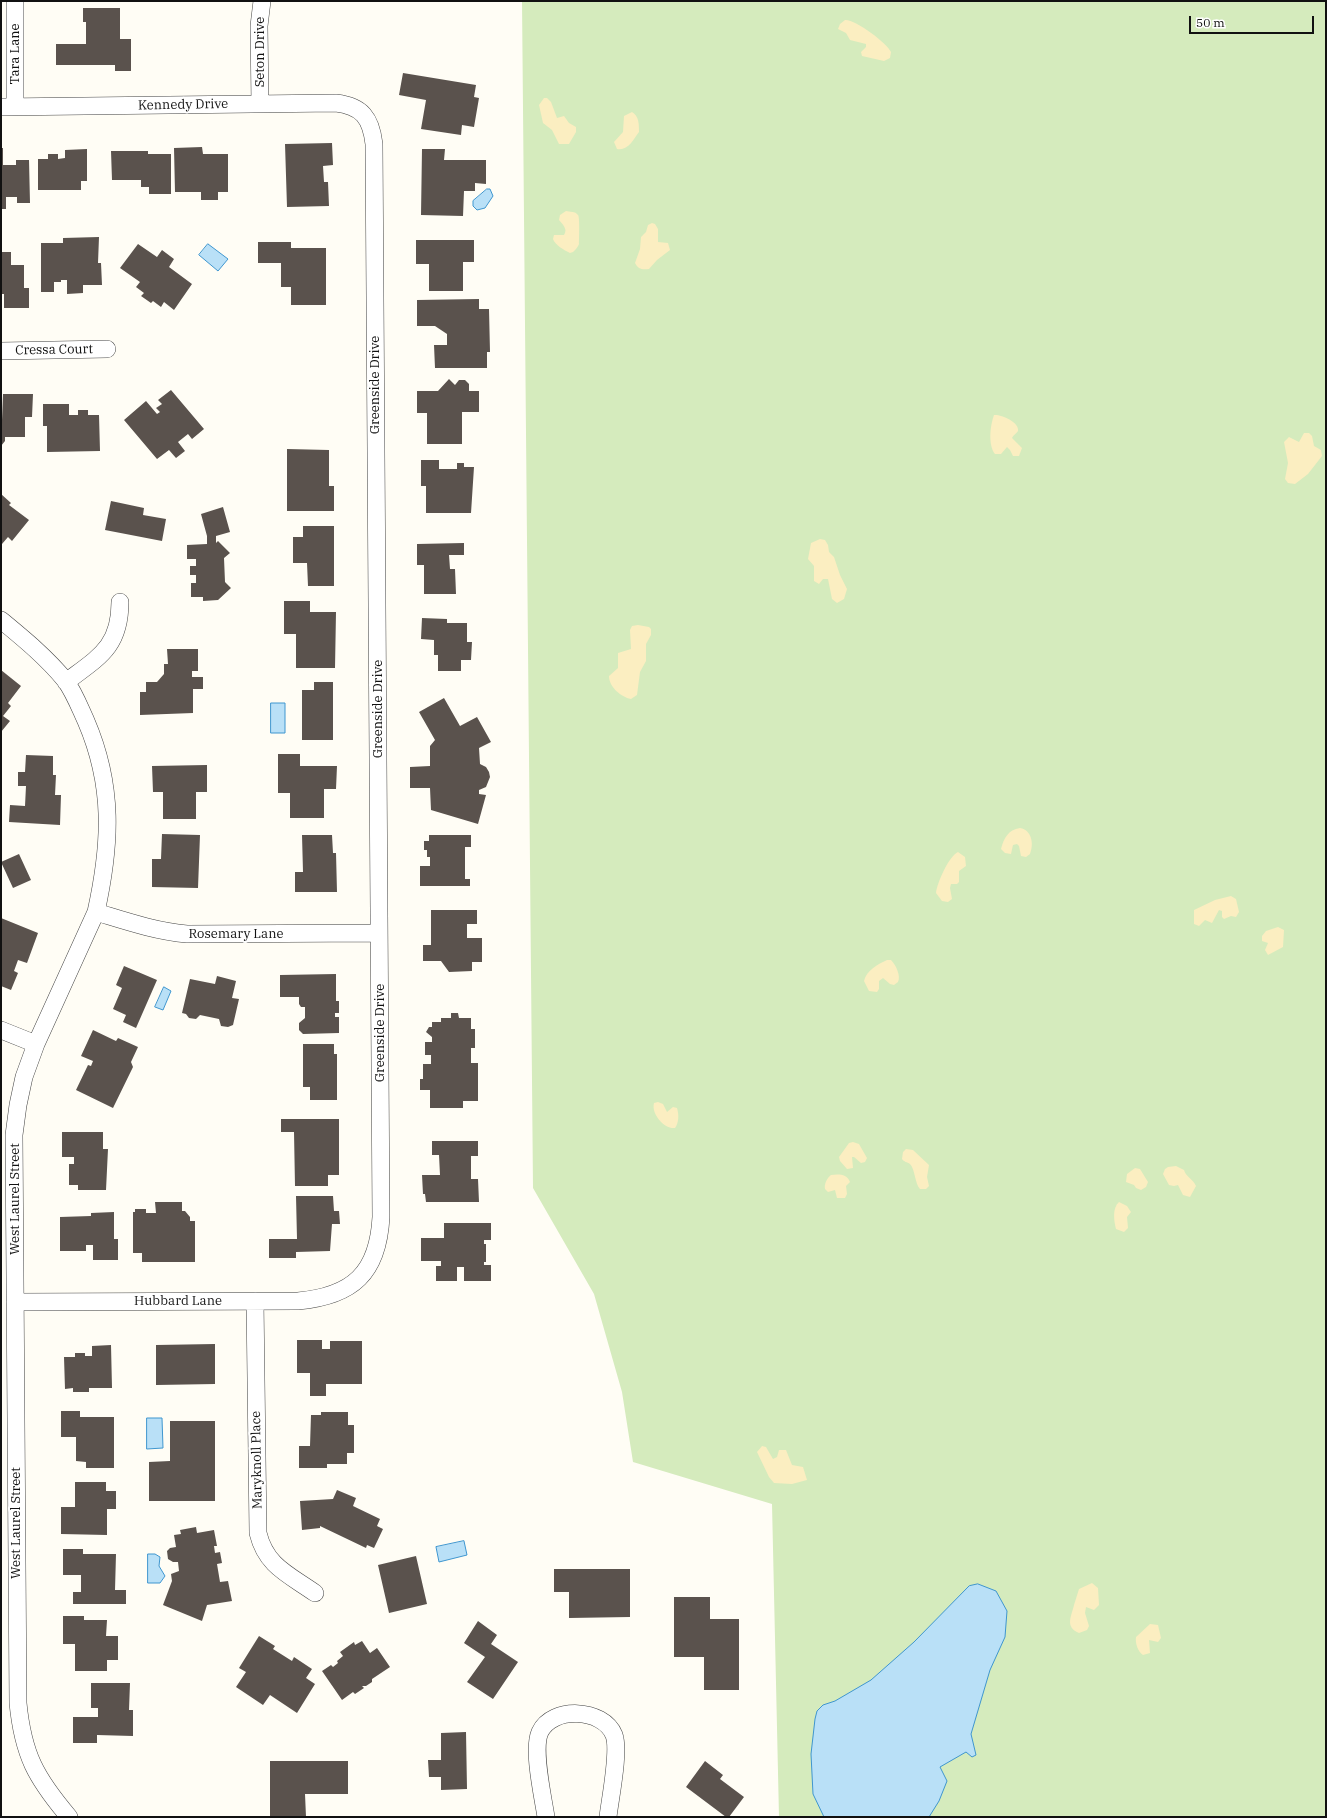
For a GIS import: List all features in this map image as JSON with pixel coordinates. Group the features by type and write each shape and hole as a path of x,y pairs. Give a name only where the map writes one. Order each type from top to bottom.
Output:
{"street":[{"name":"Tara Lane","path":"8,107 15,1"},
{"name":"Seton Drive","path":"260,104 259,26 262,1"},
{"name":"Kennedy Drive","path":"8,107 336,103 353,106 362,113"},
{"name":"Greenside Drive","path":"340,1292 353,1284 372,1261 377,1248 380,1233 374,144 370,126 362,113"},
{"name":"Cressa Court","path":"1,351 107,349"},
{"path":"66,682 96,659 113,639 120,619 120,602"},
{"name":"West Laurel Street","path":"1,620 40,652 66,682 80,707 96,745 103,768 106,795 107,844 104,874 96,912 36,1044 24,1077 14,1135 17,1682 20,1731 26,1751 37,1773 52,1797 69,1817"},
{"name":"Rosemary Lane","path":"96,912 147,928 187,934 379,934"},
{"path":"1,1030 36,1044"},
{"name":"Hubbard Lane","path":"15,1302 255,1301 320,1299 340,1292"},
{"name":"Maryknoll Place","path":"255,1301 258,1533 262,1547 268,1558 315,1593"},
{"path":"546,1817 537,1752 540,1732 553,1719 567,1714 593,1716 606,1723 614,1736 616,1758 608,1817"}],"green space":[{"path":"522,1 1326,1 1326,1817 779,1817 772,1504 633,1462 622,1392 594,1294 533,1188"}],"sand":[{"path":"845,20 863,27 884,43 891,52 890,58 884,61 862,56 861,52 866,47 866,44 850,40 846,33 838,29 840,24"},
{"path":"544,98 547,98 551,102 557,118 564,116 569,123 576,127 576,132 569,144 559,144 552,130 543,123 539,105"},
{"path":"632,112 639,123 639,132 627,147 617,149 614,142 623,132 624,116"},
{"path":"566,211 574,212 579,217 579,244 573,252 570,253 558,245 553,239 554,235 564,235 565,233 564,227 559,220 560,215"},
{"path":"652,223 655,224 658,229 658,242 668,243 670,250 657,260 649,269 642,269 637,267 635,263 640,249 641,237 646,232 648,225"},
{"path":"994,415 1005,417 1013,422 1018,428 1018,431 1012,438 1022,448 1019,456 1013,456 1007,447 1001,454 995,454 991,446 990,435"},
{"path":"1304,433 1309,433 1312,436 1314,446 1321,450 1322,456 1308,474 1295,484 1288,483 1285,479 1288,463 1284,442 1289,437 1299,442"},
{"path":"820,539 825,540 828,545 829,552 834,557 840,575 847,589 844,599 837,603 832,599 828,579 823,579 819,584 814,581 814,566 808,559 811,543"},
{"path":"638,625 649,627 651,629 651,635 646,644 646,661 640,672 637,695 631,699 623,696 613,688 609,676 618,668 618,653 631,649 630,630 632,626"},
{"path":"1020,828 1024,829 1029,834 1032,842 1030,854 1026,857 1021,856 1019,846 1017,844 1013,845 1011,854 1005,853 1001,849 1007,835"},
{"path":"958,852 965,857 966,866 959,871 959,882 957,884 951,884 950,888 952,899 948,902 942,901 936,893 939,883 947,864"},
{"path":"1231,896 1236,899 1239,912 1236,917 1231,916 1224,919 1222,917 1222,911 1219,910 1212,923 1205,920 1199,926 1194,924 1194,910 1215,900"},
{"path":"1278,927 1284,930 1283,947 1268,955 1265,950 1268,943 1262,941 1262,936 1266,931"},
{"path":"887,960 891,960 895,965 899,977 898,982 894,985 890,984 883,978 879,981 879,989 877,992 869,991 864,981 865,977 873,968"},
{"path":"658,1102 663,1104 667,1112 673,1107 677,1108 678,1118 675,1128 667,1126 656,1116 654,1112 654,1103"},
{"path":"853,1142 859,1144 867,1158 865,1162 861,1163 852,1157 853,1168 847,1169 840,1161 839,1157 849,1143"},
{"path":"906,1149 913,1150 929,1165 927,1177 929,1186 926,1189 920,1189 918,1187 912,1166 902,1159 903,1152"},
{"path":"1176,1166 1184,1170 1196,1186 1190,1197 1183,1195 1178,1185 1169,1185 1163,1174 1165,1169 1168,1167"},
{"path":"1135,1168 1140,1169 1148,1182 1146,1187 1141,1190 1126,1182 1127,1174"},
{"path":"831,1175 842,1175 849,1179 850,1182 846,1186 847,1194 845,1198 837,1198 835,1190 828,1192 825,1189 826,1181"},
{"path":"1119,1202 1127,1206 1131,1212 1127,1217 1128,1228 1124,1232 1116,1229 1114,1211"},
{"path":"762,1446 766,1447 773,1459 777,1457 779,1450 786,1450 792,1465 803,1467 807,1480 792,1484 774,1483 769,1477 757,1452"},
{"path":"1092,1583 1098,1588 1099,1605 1094,1610 1086,1607 1085,1613 1089,1626 1087,1630 1079,1633 1072,1628 1070,1620 1079,1589"},
{"path":"1150,1624 1158,1625 1161,1638 1158,1642 1149,1640 1150,1653 1143,1655 1137,1647 1136,1637"}],"water":[{"path":"487,189 490,189 493,196 485,208 477,210 473,206 473,201"},
{"path":"208,244 228,259 218,271 199,255"},
{"path":"271,703 285,703 285,733 271,733"},
{"path":"164,987 171,991 163,1010 155,1007"},
{"path":"147,1418 162,1418 163,1448 147,1449"},
{"path":"464,1541 467,1555 439,1562 436,1547"},
{"path":"148,1554 155,1554 160,1557 159,1566 165,1576 160,1583 148,1583"},
{"path":"978,1584 996,1591 1007,1611 1005,1637 990,1670 971,1734 976,1755 972,1757 966,1752 940,1767 947,1781 939,1801 929,1817 824,1817 813,1794 811,1754 817,1711 823,1705 835,1701 871,1680 914,1642 969,1586"}],"building":[{"path":"83,8 120,8 120,39 131,39 131,71 115,71 115,65 56,65 56,44 86,44 86,22 83,22"},
{"path":"403,73 476,85 474,97 479,98 474,127 462,125 461,135 421,129 426,100 399,95"},
{"path":"332,143 333,165 323,166 324,182 328,182 329,206 287,207 285,144"},
{"path":"202,147 203,154 228,154 228,192 218,192 218,200 201,200 201,192 175,192 174,148"},
{"path":"1,148 3,148 3,165 16,165 16,160 29,160 30,203 17,203 17,197 6,197 6,209 1,209"},
{"path":"87,149 87,181 81,181 81,190 38,190 38,159 48,159 48,154 58,154 58,159 65,158 65,150"},
{"path":"422,149 445,149 444,160 486,160 486,184 475,183 475,191 464,191 463,216 421,215"},
{"path":"111,151 148,151 148,154 171,154 171,194 149,194 149,187 141,187 141,180 112,180"},
{"path":"99,237 98,263 101,263 102,285 83,285 83,293 67,294 67,280 61,280 61,282 54,282 54,292 41,292 41,243 63,243 63,238"},
{"path":"416,240 474,240 474,262 463,262 463,291 429,291 429,264 416,264"},
{"path":"258,242 291,242 291,248 326,248 326,305 291,305 291,287 281,287 281,263 258,263"},
{"path":"138,244 157,257 162,250 174,259 169,267 192,284 174,310 164,302 161,307 153,301 151,303 141,296 144,293 136,287 140,282 120,268"},
{"path":"1,252 11,252 11,265 24,265 24,288 29,288 29,308 4,308 4,294 1,294"},
{"path":"479,299 479,309 489,309 490,352 487,352 487,368 435,368 434,345 447,345 447,334 435,326 417,326 417,300"},
{"path":"449,379 455,385 459,380 465,380 469,384 469,391 479,391 479,412 462,412 462,444 427,444 427,413 417,413 417,391 438,391"},
{"path":"171,390 204,429 192,439 188,434 178,442 185,451 176,458 169,450 157,459 124,420 146,401 157,414 160,412 156,408 162,404 158,400"},
{"path":"3,394 33,394 32,417 25,417 25,437 5,437 5,441 1,446"},
{"path":"43,404 69,404 69,415 78,415 78,410 88,410 88,415 99,415 100,451 47,452 47,426 43,426"},
{"path":"287,449 329,450 329,486 334,486 334,511 287,511"},
{"path":"421,460 439,460 439,469 457,469 457,463 464,463 464,467 474,467 471,513 426,513 426,486 421,486"},
{"path":"1,494 11,503 9,505 29,520 12,541 8,537 2,544"},
{"path":"111,501 144,508 143,515 166,519 162,541 105,530"},
{"path":"223,507 230,532 216,536 216,543 218,541 230,553 224,558 225,582 231,588 218,600 203,601 203,597 191,597 191,583 196,583 196,575 190,575 190,566 196,566 196,559 187,559 187,545 207,544 207,536 201,514"},
{"path":"303,526 334,526 334,586 308,586 307,563 293,563 293,537 303,537"},
{"path":"464,543 464,555 449,555 450,569 455,569 456,594 424,594 424,565 417,565 417,544"},
{"path":"284,601 310,601 310,612 336,612 335,668 296,668 296,634 284,634"},
{"path":"422,618 447,619 447,623 467,623 467,642 472,642 471,660 461,660 461,671 438,671 438,655 434,655 434,640 421,639"},
{"path":"167,649 198,649 198,671 192,671 192,677 203,677 203,689 193,689 193,713 140,715 140,692 146,692 146,682 157,682 164,674 164,664 168,664"},
{"path":"1,670 21,686 8,703 11,706 3,716 10,721 1,732"},
{"path":"314,682 333,682 333,740 302,740 302,690 314,690"},
{"path":"444,698 460,726 477,717 491,742 479,748 480,764 486,767 490,777 486,787 479,790 479,794 486,795 478,824 431,810 430,788 410,788 410,767 430,766 430,746 435,740 419,712"},
{"path":"278,754 300,754 300,766 337,766 336,789 324,789 324,818 290,818 290,793 278,793"},
{"path":"26,755 53,756 53,775 56,775 55,795 61,795 60,825 9,822 10,805 25,806 26,786 18,786 18,772 25,772"},
{"path":"207,765 207,792 196,792 196,819 163,819 163,792 153,792 152,766"},
{"path":"162,834 200,835 198,888 152,887 152,859 161,859"},
{"path":"302,835 332,835 333,853 336,853 337,892 295,892 295,872 303,872"},
{"path":"429,835 471,835 471,847 465,847 465,879 470,879 470,886 420,886 420,866 430,866 430,857 427,857 427,850 424,850 424,841 429,841"},
{"path":"19,854 31,880 13,888 1,862"},
{"path":"431,910 477,910 477,924 467,924 467,938 482,938 482,962 472,962 472,971 449,972 441,961 423,961 423,945 431,945"},
{"path":"1,918 38,933 27,963 18,960 14,971 18,973 11,990 1,986"},
{"path":"124,966 157,980 136,1028 123,1022 126,1015 113,1009 122,988 116,985"},
{"path":"336,974 336,1001 339,1001 339,1013 335,1013 335,1017 339,1017 339,1033 303,1034 299,1030 299,1023 305,1018 305,1007 301,1007 299,1004 299,997 280,997 280,975"},
{"path":"217,976 236,981 232,998 239,999 233,1025 228,1027 221,1026 219,1019 200,1015 196,1019 189,1018 186,1014 182,1013 190,979 215,984"},
{"path":"451,1013 458,1013 459,1018 471,1018 471,1029 475,1029 475,1048 471,1048 471,1063 478,1063 478,1101 463,1101 463,1108 430,1108 430,1090 420,1090 420,1079 423,1079 423,1064 431,1064 431,1055 425,1055 425,1042 432,1042 432,1037 426,1032 429,1027 432,1027 432,1022 441,1022 441,1018 451,1018"},
{"path":"93,1030 116,1041 118,1038 138,1047 131,1062 133,1067 113,1108 76,1090 88,1065 91,1066 93,1061 81,1056"},
{"path":"303,1044 334,1044 334,1054 337,1054 337,1100 310,1100 310,1087 303,1087"},
{"path":"281,1119 339,1119 339,1175 328,1175 328,1186 295,1186 294,1132 281,1132"},
{"path":"62,1132 103,1132 103,1149 108,1149 106,1190 78,1190 78,1185 69,1185 69,1164 74,1164 74,1157 62,1157"},
{"path":"432,1141 478,1141 478,1156 471,1156 471,1179 478,1179 479,1202 426,1202 425,1194 423,1194 422,1175 440,1175 439,1155 432,1155"},
{"path":"296,1196 333,1196 334,1211 339,1211 340,1224 332,1224 330,1251 296,1252 296,1258 269,1258 269,1239 297,1239"},
{"path":"155,1202 182,1202 182,1211 185,1211 190,1217 190,1221 195,1221 195,1262 142,1262 142,1253 133,1253 133,1212 135,1212 135,1209 146,1209 146,1213 156,1213"},
{"path":"114,1212 114,1239 118,1239 118,1260 93,1260 93,1245 86,1245 86,1251 60,1251 60,1217 91,1216 91,1213"},
{"path":"444,1223 491,1223 491,1240 484,1240 484,1244 486,1244 486,1262 484,1262 484,1265 491,1265 491,1281 464,1281 464,1267 457,1267 457,1281 436,1281 436,1266 441,1266 441,1261 421,1261 421,1238 444,1238"},
{"path":"297,1340 322,1340 322,1349 330,1349 330,1341 362,1341 362,1384 326,1384 326,1396 310,1396 310,1373 297,1373"},
{"path":"215,1344 215,1384 156,1385 156,1345"},
{"path":"111,1345 112,1388 89,1388 89,1392 73,1392 73,1388 65,1389 64,1357 75,1357 75,1353 85,1353 85,1356 92,1356 92,1346"},
{"path":"61,1411 80,1411 80,1417 114,1417 114,1468 86,1468 86,1462 76,1461 76,1437 61,1437"},
{"path":"321,1412 348,1412 348,1425 354,1425 354,1453 347,1453 347,1464 327,1464 327,1468 299,1468 299,1446 310,1446 311,1415 321,1415"},
{"path":"170,1421 215,1421 215,1501 149,1501 149,1462 170,1461"},
{"path":"75,1482 106,1482 106,1491 116,1491 116,1509 107,1509 107,1535 61,1534 61,1507 75,1507"},
{"path":"337,1490 356,1498 353,1506 380,1519 377,1526 383,1529 374,1548 367,1545 366,1548 320,1526 320,1528 302,1530 300,1501 333,1499"},
{"path":"196,1527 197,1533 214,1530 217,1546 214,1546 215,1553 220,1552 222,1563 217,1564 220,1582 228,1581 232,1601 207,1605 202,1621 163,1605 172,1581 171,1574 179,1571 178,1562 173,1562 168,1559 167,1551 170,1548 176,1547 174,1535 181,1534 180,1530"},
{"path":"63,1549 83,1549 83,1554 116,1554 115,1590 126,1590 126,1604 73,1604 73,1592 81,1592 81,1575 63,1575"},
{"path":"416,1556 427,1604 389,1613 378,1565"},
{"path":"554,1569 630,1569 630,1617 569,1618 569,1592 554,1592"},
{"path":"674,1597 710,1597 710,1619 739,1619 739,1690 704,1690 704,1657 674,1657"},
{"path":"63,1616 84,1616 84,1620 107,1620 106,1636 118,1636 118,1660 107,1660 107,1671 75,1671 75,1644 63,1644"},
{"path":"478,1621 497,1635 491,1644 518,1662 493,1699 467,1682 485,1657 464,1643"},
{"path":"259,1636 275,1646 273,1649 292,1661 294,1657 312,1669 306,1678 315,1684 297,1713 270,1695 263,1705 236,1687 246,1672 239,1668"},
{"path":"362,1641 370,1653 377,1648 390,1667 372,1679 372,1682 366,1686 362,1686 364,1688 355,1694 353,1692 342,1700 322,1671 331,1665 333,1667 338,1663 337,1661 343,1656 340,1652 354,1642 355,1645"},
{"path":"91,1683 130,1683 129,1710 133,1710 133,1736 97,1735 97,1743 73,1743 73,1717 98,1717 98,1708 91,1708"},
{"path":"466,1732 467,1789 441,1790 441,1777 429,1777 428,1760 441,1760 441,1733"},
{"path":"270,1761 348,1761 348,1794 305,1794 306,1817 270,1817"},
{"path":"705,1761 723,1775 720,1779 744,1797 729,1817 726,1817 686,1787"}]}
